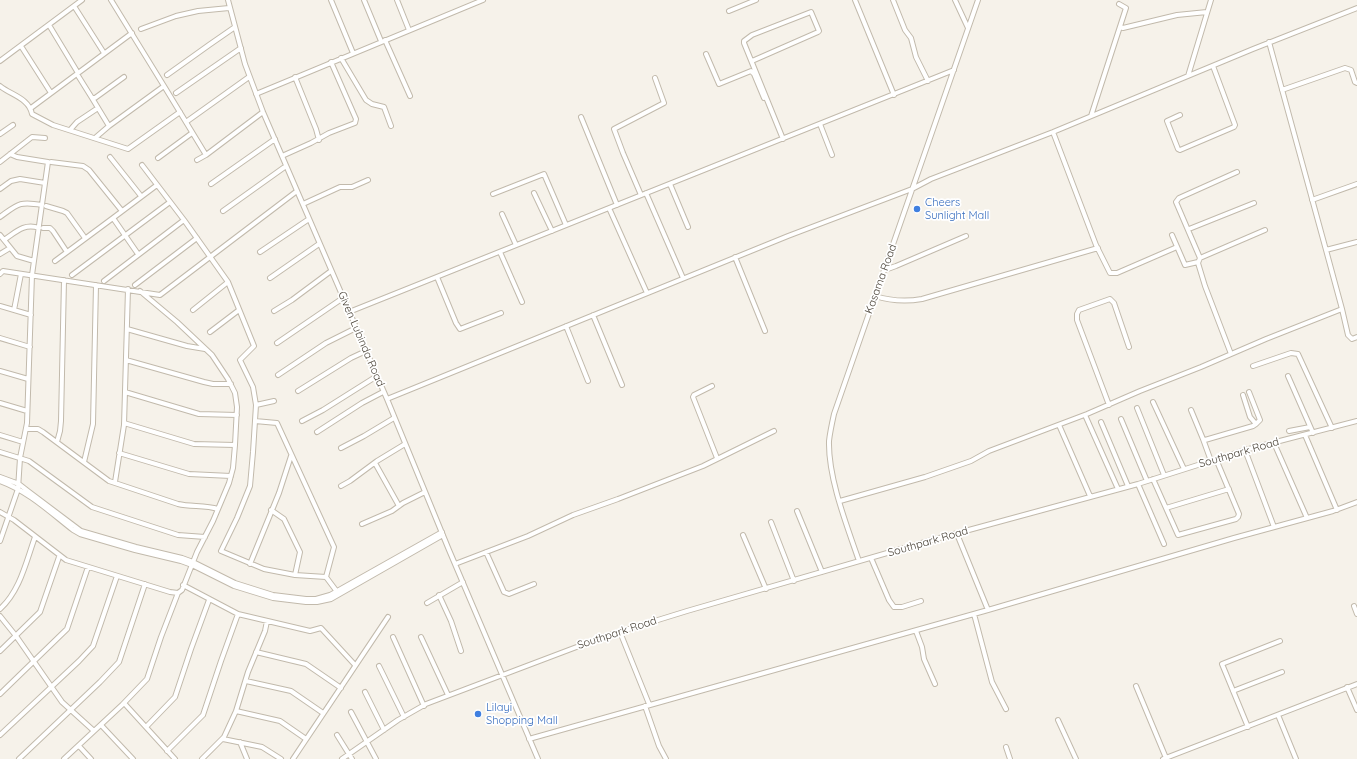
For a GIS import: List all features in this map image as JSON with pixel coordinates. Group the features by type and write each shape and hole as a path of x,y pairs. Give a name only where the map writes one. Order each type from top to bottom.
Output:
{"street":[{"path":"0,61 82,0"},
{"path":"111,0 206,155"},
{"name":"Given Lubinda Road","path":"228,0 229,8 250,77 263,112 387,399 538,759"},
{"path":"331,0 353,53"},
{"path":"364,0 410,96"},
{"path":"397,0 409,30"},
{"path":"256,94 383,40 483,0"},
{"path":"729,11 756,0"},
{"path":"855,0 894,95"},
{"path":"893,0 905,30 911,38 916,57 928,81"},
{"path":"955,0 968,28"},
{"name":"Kasama Road","path":"859,561 832,471 829,449 834,414 978,0"},
{"path":"1188,76 1211,0"},
{"path":"1091,116 1126,8 1119,4"},
{"path":"74,6 104,53"},
{"path":"141,29 176,16 198,11 229,8"},
{"path":"387,399 735,257 912,189 931,179 1053,132 1269,42 1357,8"},
{"path":"752,61 818,32 819,31 811,12 747,38 744,43 782,139"},
{"path":"1120,27 1123,28 1177,15 1207,12"},
{"path":"49,25 109,126"},
{"path":"167,75 235,28"},
{"path":"32,107 132,33"},
{"path":"1269,42 1348,335 1352,339 1357,337"},
{"path":"21,46 51,93"},
{"path":"176,93 241,48"},
{"path":"706,54 719,84 749,71 753,72 782,139"},
{"path":"341,58 366,100 372,104 384,107 391,126"},
{"path":"282,156 319,140 329,133 354,124 356,121 331,62"},
{"path":"1180,114 1167,121 1178,149 1180,150 1234,127 1235,125 1213,66"},
{"path":"1282,90 1345,68 1351,70 1355,82 1357,83"},
{"path":"349,312 954,70"},
{"path":"92,98 95,98 124,77"},
{"path":"186,122 250,77"},
{"path":"295,77 319,140"},
{"path":"641,195 614,129 664,103 655,78"},
{"path":"0,86 32,107"},
{"path":"95,138 103,130 164,86"},
{"path":"32,107 32,114 53,125 104,140 128,149 180,112"},
{"path":"70,130 77,122 98,108"},
{"path":"197,160 206,155 263,112"},
{"path":"582,117 617,204"},
{"path":"820,124 832,155"},
{"path":"0,134 13,125"},
{"path":"103,130 104,140"},
{"path":"1053,132 1108,270 1112,273 1116,273 1177,247"},
{"path":"158,158 192,133"},
{"path":"0,162 32,137 45,138"},
{"path":"211,184 275,140"},
{"path":"0,541 19,486 20,458 26,429 32,275 41,228 48,162 17,157 10,154"},
{"path":"110,157 141,196"},
{"path":"51,162 83,166 89,170 122,210"},
{"path":"142,165 184,220 228,282 238,310 254,346 240,360 253,387 256,405 250,486 221,551 264,569 295,575 326,577 338,593"},
{"path":"222,212 286,166"},
{"path":"1231,354 1205,286 1199,260 1189,230 1176,202 1177,199 1237,172"},
{"path":"493,194 544,174 566,225"},
{"path":"0,189 11,181 20,179 45,183"},
{"path":"303,204 340,187 352,187 368,180"},
{"path":"670,184 688,227"},
{"path":"1312,200 1357,184"},
{"path":"55,261 157,185"},
{"path":"0,274 3,271 160,295 297,192"},
{"path":"534,192 552,231"},
{"path":"646,193 683,278"},
{"path":"72,275 170,202"},
{"path":"0,217 18,204 34,203 44,205 65,212 85,238"},
{"path":"1189,230 1254,203"},
{"path":"609,208 648,293"},
{"path":"502,214 516,245"},
{"path":"112,218 138,254"},
{"path":"260,252 309,218"},
{"path":"104,281 184,220"},
{"path":"4,240 25,226 50,228 67,252"},
{"path":"1172,235 1185,265 1264,230"},
{"path":"0,235 17,256 34,261"},
{"path":"884,270 966,236"},
{"path":"135,285 197,238"},
{"path":"1326,250 1357,242"},
{"path":"270,278 320,244"},
{"path":"0,254 10,248"},
{"path":"875,296 896,301 922,299 1098,248"},
{"path":"500,252 522,302"},
{"path":"735,257 765,332"},
{"path":"274,311 331,272"},
{"path":"14,310 21,274"},
{"path":"437,277 456,323 460,329 501,313"},
{"path":"57,442 61,421 64,280"},
{"path":"193,310 228,282"},
{"path":"84,462 92,424 96,285"},
{"path":"115,482 124,423 128,289"},
{"path":"64,759 124,703 147,679 178,593 184,585 231,476 237,415 235,393 231,384 212,355 177,322 140,291"},
{"path":"277,343 343,298"},
{"path":"1109,405 1077,320 1079,310 1110,299 1114,303 1129,347"},
{"path":"0,306 31,315"},
{"path":"840,501 925,477 971,461 989,451 1109,405 1342,309"},
{"path":"210,332 238,310"},
{"path":"593,315 622,385"},
{"path":"566,326 588,381"},
{"path":"278,375 332,340 356,328"},
{"path":"127,329 187,346 205,349"},
{"path":"0,338 30,347"},
{"path":"298,391 351,358 366,351"},
{"path":"1253,366 1291,353 1298,354 1332,428"},
{"path":"126,360 204,382 214,384 231,384"},
{"path":"0,371 28,379"},
{"path":"302,421 323,410 377,376"},
{"path":"1288,376 1313,433"},
{"path":"712,386 694,395 693,397 718,458"},
{"path":"125,392 199,414 237,415"},
{"path":"317,432 362,403 383,392"},
{"path":"1203,439 1205,440 1253,426 1260,420 1249,392"},
{"path":"1243,395 1250,417 1256,424"},
{"path":"256,405 274,401"},
{"path":"1153,402 1184,469"},
{"path":"0,403 27,412"},
{"path":"1137,408 1164,475"},
{"path":"1153,479 1178,535 1236,519 1238,517 1229,489 1213,460 1191,410"},
{"path":"1084,415 1118,489"},
{"path":"341,448 394,418"},
{"path":"1121,419 1147,481"},
{"path":"255,421 277,423 334,547 326,577"},
{"name":"Southpark Road","path":"342,759 404,717 448,695 620,632 859,561 1090,496 1138,484 1245,450 1357,421"},
{"path":"1101,422 1128,486"},
{"path":"124,423 194,444 235,445"},
{"path":"1059,425 1090,496"},
{"path":"1289,431 1310,427"},
{"path":"26,429 38,429 103,477 178,504 186,506 209,506 218,509"},
{"path":"455,564 528,536 573,516 618,500 695,469 774,431"},
{"path":"0,435 23,442"},
{"path":"1305,435 1337,510"},
{"path":"1274,443 1307,518"},
{"path":"341,486 405,444"},
{"path":"1245,450 1274,527"},
{"path":"0,452 29,461 38,466 92,507 178,535 205,537"},
{"path":"119,454 189,474 231,476"},
{"path":"250,564 279,493 292,455"},
{"path":"375,463 399,506"},
{"path":"0,477 19,486 81,531 192,564 235,583 273,595 316,599 338,593 442,533"},
{"path":"0,481 19,486"},
{"path":"1138,484 1164,544"},
{"path":"1166,508 1229,489"},
{"path":"362,524 392,511 425,492"},
{"path":"529,739 916,631 1337,510 1357,502"},
{"path":"271,510 284,519 300,552 295,575"},
{"path":"797,511 822,572"},
{"path":"0,512 9,516 59,557 117,576 178,593"},
{"path":"771,522 794,581"},
{"path":"957,534 988,610"},
{"path":"743,535 766,589"},
{"path":"0,609 7,603 15,590 35,537"},
{"path":"486,552 504,592 509,594 534,584"},
{"path":"0,651 40,612 59,557"},
{"path":"871,558 888,600 894,607 902,607 921,601"},
{"path":"0,694 67,629 88,567"},
{"path":"0,735 93,646 117,576"},
{"path":"427,603 463,582"},
{"path":"19,759 119,662 145,584"},
{"path":"184,585 238,614 310,631 321,628 355,665"},
{"path":"439,595 451,621 461,651"},
{"path":"146,727 175,697 191,649 210,600"},
{"path":"1354,606 1357,614"},
{"path":"167,751 203,715 238,614"},
{"path":"974,614 992,682 1006,709"},
{"path":"0,616 16,636 62,702 70,711 94,731"},
{"path":"293,759 388,617"},
{"path":"202,759 222,739 236,711 256,652 265,631 267,621"},
{"path":"916,631 922,647 924,659 935,684"},
{"path":"620,632 647,705 659,746 666,759"},
{"path":"393,637 424,706"},
{"path":"421,637 448,695"},
{"path":"1248,727 1222,664 1280,641"},
{"path":"256,652 306,664 341,688"},
{"path":"379,666 404,717"},
{"path":"1233,691 1282,672"},
{"path":"246,681 291,691 323,713"},
{"path":"1136,686 1165,758 1357,684"},
{"path":"1348,687 1357,710"},
{"path":"365,692 384,730"},
{"path":"124,703 175,759"},
{"path":"236,711 280,721 306,739"},
{"path":"352,712 376,759"},
{"path":"1278,715 1296,759"},
{"path":"1058,720 1076,759"},
{"path":"101,725 133,759"},
{"path":"337,735 352,759"},
{"path":"222,739 262,747 281,759"},
{"path":"240,742 247,759"},
{"path":"78,746 91,759"},
{"path":"1006,747 1010,759"},
{"path":"207,755 210,759"}],"place":[{"name":"Cheers Sunlight Mall","path":"917,209"},
{"name":"Lilayi Shopping Mall","path":"478,714"}]}
